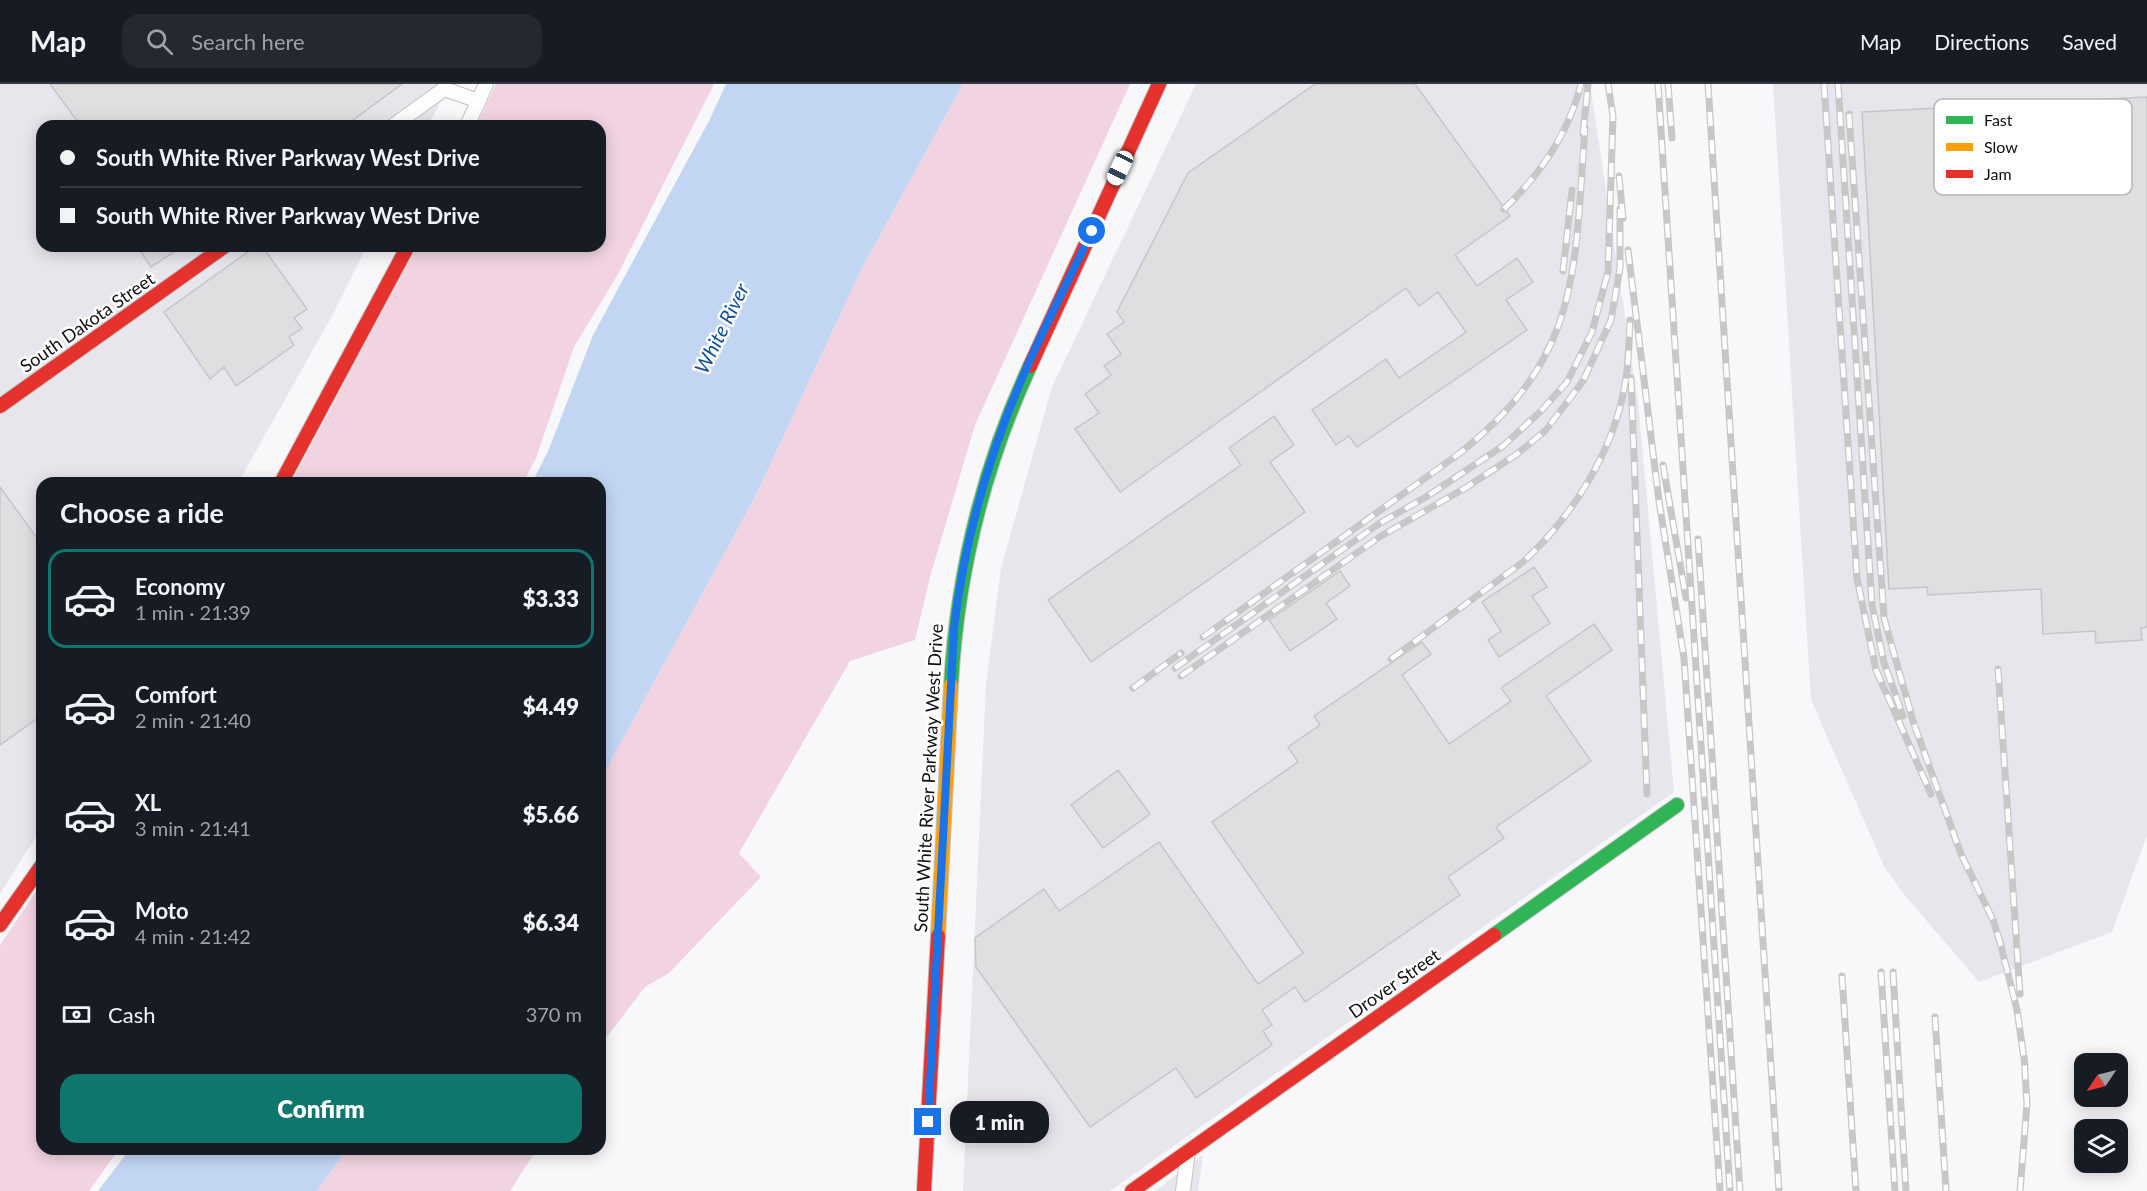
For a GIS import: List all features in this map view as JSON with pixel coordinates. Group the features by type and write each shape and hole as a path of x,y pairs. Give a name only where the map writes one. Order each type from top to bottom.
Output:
{"street":[{"path":"470,120 486,84"},
{"name":"South White River Parkway West Drive","path":"924,1191 954,629 966,553 983,486 1005,420 1159,84"},
{"path":"401,120 444,89 478,101"},
{"name":"South Dakota Street","path":"0,406 217,252"},
{"path":"284,477 405,252"},
{"name":"Drover Street","path":"1132,1191 1677,805"},
{"path":"0,925 36,874"},
{"path":"1183,1191 1188,1151"}],"shaded area":[{"path":"0,84 450,84 431,120 36,120 36,252 364,252 332,316 241,477 36,477 36,837 0,894"},
{"path":"496,84 714,84 617,276 574,347 536,458 526,477 294,477 414,252 606,252 606,120 479,120"},
{"path":"963,84 1130,84 975,425 930,577 915,640 850,661 739,853 761,877 669,973 645,987 606,1038 606,770 754,499 861,270"},
{"path":"1196,84 1590,84 1638,402 1674,792 1110,1191 963,1191 986,685 1001,568 1052,387"},
{"path":"1773,84 2147,84 2147,835 2112,932 1979,982 1902,892 1884,866 1811,700"},
{"path":"36,892 36,1155 115,1155 89,1191 0,1191 0,945"},
{"path":"343,1155 533,1155 510,1191 317,1191"},
{"path":"1203,1155 1198,1191 1155,1191"}],"water":[{"name":"White River","path":"726,84 963,84 861,270 754,499 606,770 606,477 535,477 549,449 593,335 710,119"},
{"path":"125,1155 343,1155 317,1191 98,1191"}],"building":[{"path":"50,84 402,84 353,120 77,120"},
{"path":"1315,84 1415,84 1510,216 1455,255 1477,286 1517,258 1533,282 1506,300 1527,330 1357,447 1349,436 1336,445 1312,410 1386,359 1399,378 1466,332 1438,292 1419,306 1406,288 1120,492 1075,429 1099,413 1085,394 1111,375 1104,366 1121,354 1107,334 1124,322 1117,312 1188,173"},
{"path":"2147,97 2147,627 2141,628 2142,640 2096,643 2095,631 2043,634 2041,589 1928,595 1927,587 1889,589 1862,112 1934,108 1934,195 2132,195 2132,99 2109,99"},
{"path":"141,252 174,252 151,267"},
{"path":"248,252 266,252 307,309 294,318 302,328 289,337 294,345 236,386 224,367 210,379 164,312"},
{"path":"1274,416 1294,445 1270,462 1305,512 1091,662 1048,600 1241,465 1229,448"},
{"path":"0,487 36,537 36,719 0,745"},
{"path":"1534,567 1547,587 1532,596 1550,623 1499,657 1488,640 1501,631 1482,602"},
{"path":"1340,571 1350,586 1326,603 1337,619 1290,651 1269,620"},
{"path":"1594,624 1612,650 1546,696 1591,761 1496,827 1504,838 1448,877 1460,895 1305,1002 1295,987 1262,1010 1272,1025 1263,1031 1272,1045 1196,1098 1176,1068 1090,1127 976,967 975,938 1044,889 1059,911 1159,842 1258,984 1303,953 1212,822 1298,762 1288,747 1320,725 1314,716 1422,642 1431,654 1402,675 1449,744 1511,701 1501,688"},
{"path":"1118,770 1150,814 1103,848 1071,805"}],"railway":[{"path":"1504,209 1530,182 1552,152 1569,119 1581,84"},
{"path":"1583,134 1588,84"},
{"path":"1175,668 1377,525 1426,497 1503,446 1542,410 1567,382 1592,332 1608,272 1613,116 1608,84"},
{"path":"1658,84 1730,1191"},
{"path":"1668,84 1672,138"},
{"path":"1708,84 1779,1191"},
{"path":"1824,84 1857,578 1876,670 1931,794"},
{"path":"1838,84 1872,605 1884,663 1903,716"},
{"path":"1849,114 1884,618 1913,721 1961,854 1993,920 2000,942 2017,1010 2025,1065"},
{"path":"1203,637 1456,456 1497,420 1528,384 1549,347 1564,310 1573,270 1585,128"},
{"path":"1619,176 1623,218"},
{"path":"1563,271 1572,190"},
{"path":"1181,676 1381,536 1467,487 1517,454 1546,430 1583,381 1611,320 1620,268 1620,209"},
{"path":"1628,250 1659,501 1684,658 1720,1191"},
{"path":"1391,659 1523,562 1558,525 1574,504 1601,458 1619,409 1627,368 1630,320"},
{"path":"1631,378 1647,794"},
{"path":"1663,465 1686,598"},
{"path":"1698,539 1740,1191"},
{"path":"1133,688 1181,653"},
{"path":"1998,669 2020,994"},
{"path":"1881,972 1895,1191"},
{"path":"1893,972 1906,1191"},
{"path":"1842,976 1856,1191"},
{"path":"1935,1017 1946,1191"},
{"path":"2020,1191 2027,1104 2024,1056"}],"traffic: fast":[{"path":"951,685 959,603 975,522 999,443 1030,366"},
{"path":"1494,935 1677,805"}],"traffic: slow":[{"path":"938,936 951,685"}],"traffic: jam":[{"path":"1030,366 1159,84"},
{"path":"0,406 217,252"},
{"path":"284,477 405,252"},
{"path":"0,925 36,874"},
{"path":"1132,1191 1494,935"},
{"path":"924,1191 938,936"}],"route":[{"path":"928,1122 938,889 954,629 959,591 983,486 1005,420 1092,231"}]}
